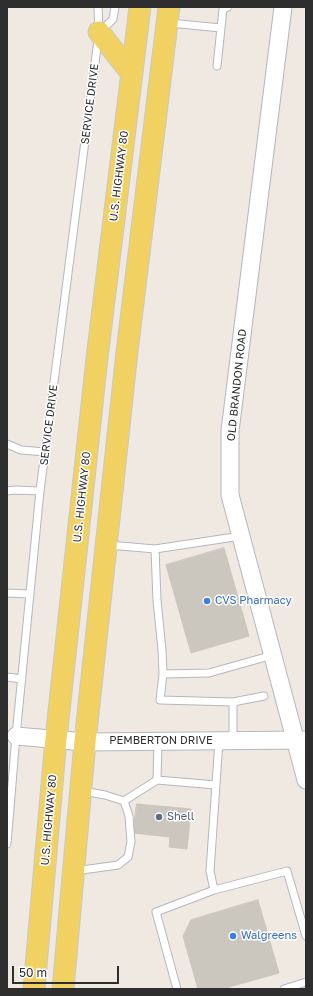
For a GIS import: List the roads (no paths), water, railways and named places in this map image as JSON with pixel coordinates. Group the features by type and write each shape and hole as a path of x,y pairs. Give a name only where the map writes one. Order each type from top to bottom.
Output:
{"main road":[{"name":"U.S. HIGHWAY 80","path":"34,989 56,739 97,358 140,7"},
{"path":"63,989 85,742 106,545 127,352 168,15"},
{"path":"100,32 132,74"}],"street":[{"name":"OLD BRANDON ROAD","path":"283,7 230,431 230,495 273,655 301,740 306,780"},
{"name":"PEMBERTON DRIVE","path":"16,736 85,742 301,740"}],"lane":[{"name":"SERVICE DRIVE","path":"7,844 40,491 100,32 98,7"},
{"path":"100,32 113,19 115,7"},
{"path":"217,66 224,10 228,7"},
{"path":"168,15 221,28"},
{"path":"7,444 21,450 45,452"},
{"path":"7,491 40,491"},
{"path":"106,545 155,550 241,536"},
{"path":"155,550 157,600 163,674 160,700 234,702 264,696"},
{"path":"7,593 30,594"},
{"path":"163,674 209,673 273,655"},
{"path":"7,677 22,679"},
{"path":"214,890 210,871 216,786 234,702"},
{"path":"157,780 158,741"},
{"path":"124,801 157,780 216,786"},
{"path":"81,790 106,795 124,801"},
{"path":"73,872 118,865 128,857 131,842 129,816 124,801"},
{"path":"177,989 156,912 214,890 287,870 306,936"},
{"path":"284,989 306,982"}],"place":[{"name":"CVS Pharmacy","path":"207,601"},
{"name":"Shell","path":"159,817"},
{"name":"Walgreens","path":"233,936"}]}
